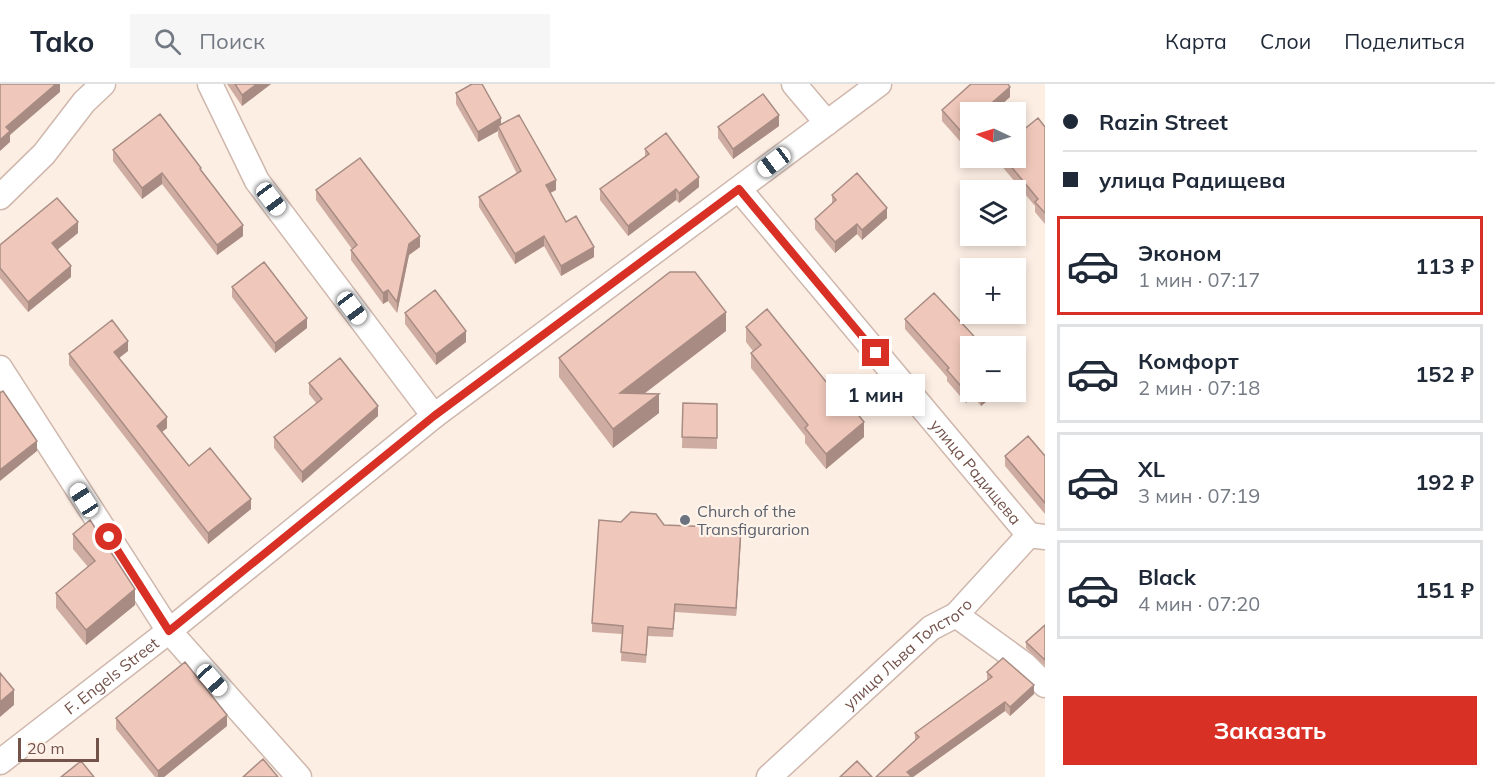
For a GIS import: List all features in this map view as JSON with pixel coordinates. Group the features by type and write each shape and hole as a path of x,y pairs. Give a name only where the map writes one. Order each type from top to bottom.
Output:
{"street":[{"path":"0,197 44,154 77,93 103,84"},
{"path":"210,84 257,181 434,416"},
{"path":"794,84 827,123"},
{"name":"F. Engels Street","path":"0,762 169,631 434,416 879,84"},
{"name":"улица Радищева","path":"739,189 1037,536"},
{"path":"0,368 169,631 299,777"},
{"name":"улица Льва Толстого","path":"769,777 931,628 956,615 1037,536"},
{"path":"956,615 1025,665 1045,685"}],"building":[{"path":"0,84 56,84 6,127 10,131 0,140"},
{"path":"235,84 257,84 242,95"},
{"path":"472,84 482,84 501,118 478,132 456,93"},
{"path":"971,84 1008,84 1010,87 993,102 960,102 960,130 942,110"},
{"path":"763,94 779,115 733,149 718,127"},
{"path":"160,114 243,225 217,245 162,173 142,188 113,150"},
{"path":"519,115 556,180 546,185 566,222 576,216 594,247 561,266 544,236 515,254 479,197 521,171 498,126"},
{"path":"1038,118 1045,127 1045,213 1035,202 1038,199 1026,185 1026,180 1022,180 1012,168 1026,168 1026,128"},
{"path":"666,133 699,177 679,193 676,189 628,226 600,189 649,154 645,149"},
{"path":"360,158 420,236 409,244 397,302 388,290 383,293 351,250 357,245 316,190"},
{"path":"857,173 887,208 862,230 857,224 835,242 815,219 836,200 832,195"},
{"path":"57,198 78,222 52,243 71,266 28,302 0,268 0,245"},
{"path":"264,262 307,318 275,343 232,287"},
{"path":"670,272 695,272 726,312 620,393 659,394 613,429 559,358"},
{"path":"435,290 466,331 436,354 405,313"},
{"path":"934,293 960,321 960,324 974,336 960,336 960,385 947,370 949,368 905,319"},
{"path":"767,309 840,399 843,396 864,422 826,454 805,428 808,425 751,353 761,345 746,327"},
{"path":"112,320 128,341 114,352 167,417 157,426 189,466 210,448 251,499 208,533 69,354"},
{"path":"340,358 378,406 302,472 274,437 322,399 309,383"},
{"path":"3,391 37,441 0,470 0,393"},
{"path":"683,403 717,404 717,438 682,437"},
{"path":"1028,436 1045,456 1045,503 1005,456"},
{"path":"631,512 656,514 664,525 741,528 736,608 675,604 673,629 648,627 646,655 621,652 623,626 592,623 599,520 621,522"},
{"path":"90,520 135,589 86,630 56,593 95,561 73,534"},
{"path":"1045,625 1045,660 1026,642"},
{"path":"1003,658 1034,685 1010,707 1005,702 907,772 912,777 876,777 919,737 915,733 992,677 987,672"},
{"path":"185,662 227,715 158,771 116,718"},
{"path":"0,673 14,690 0,702"},
{"path":"263,759 278,777 243,777"},
{"path":"81,761 94,777 61,777"},
{"path":"857,761 872,777 840,777"}],"place":[{"name":"Church of the Transfigurarion","path":"685,520"}],"route":[{"path":"109,537 169,631 434,416 739,189 876,353"}]}
